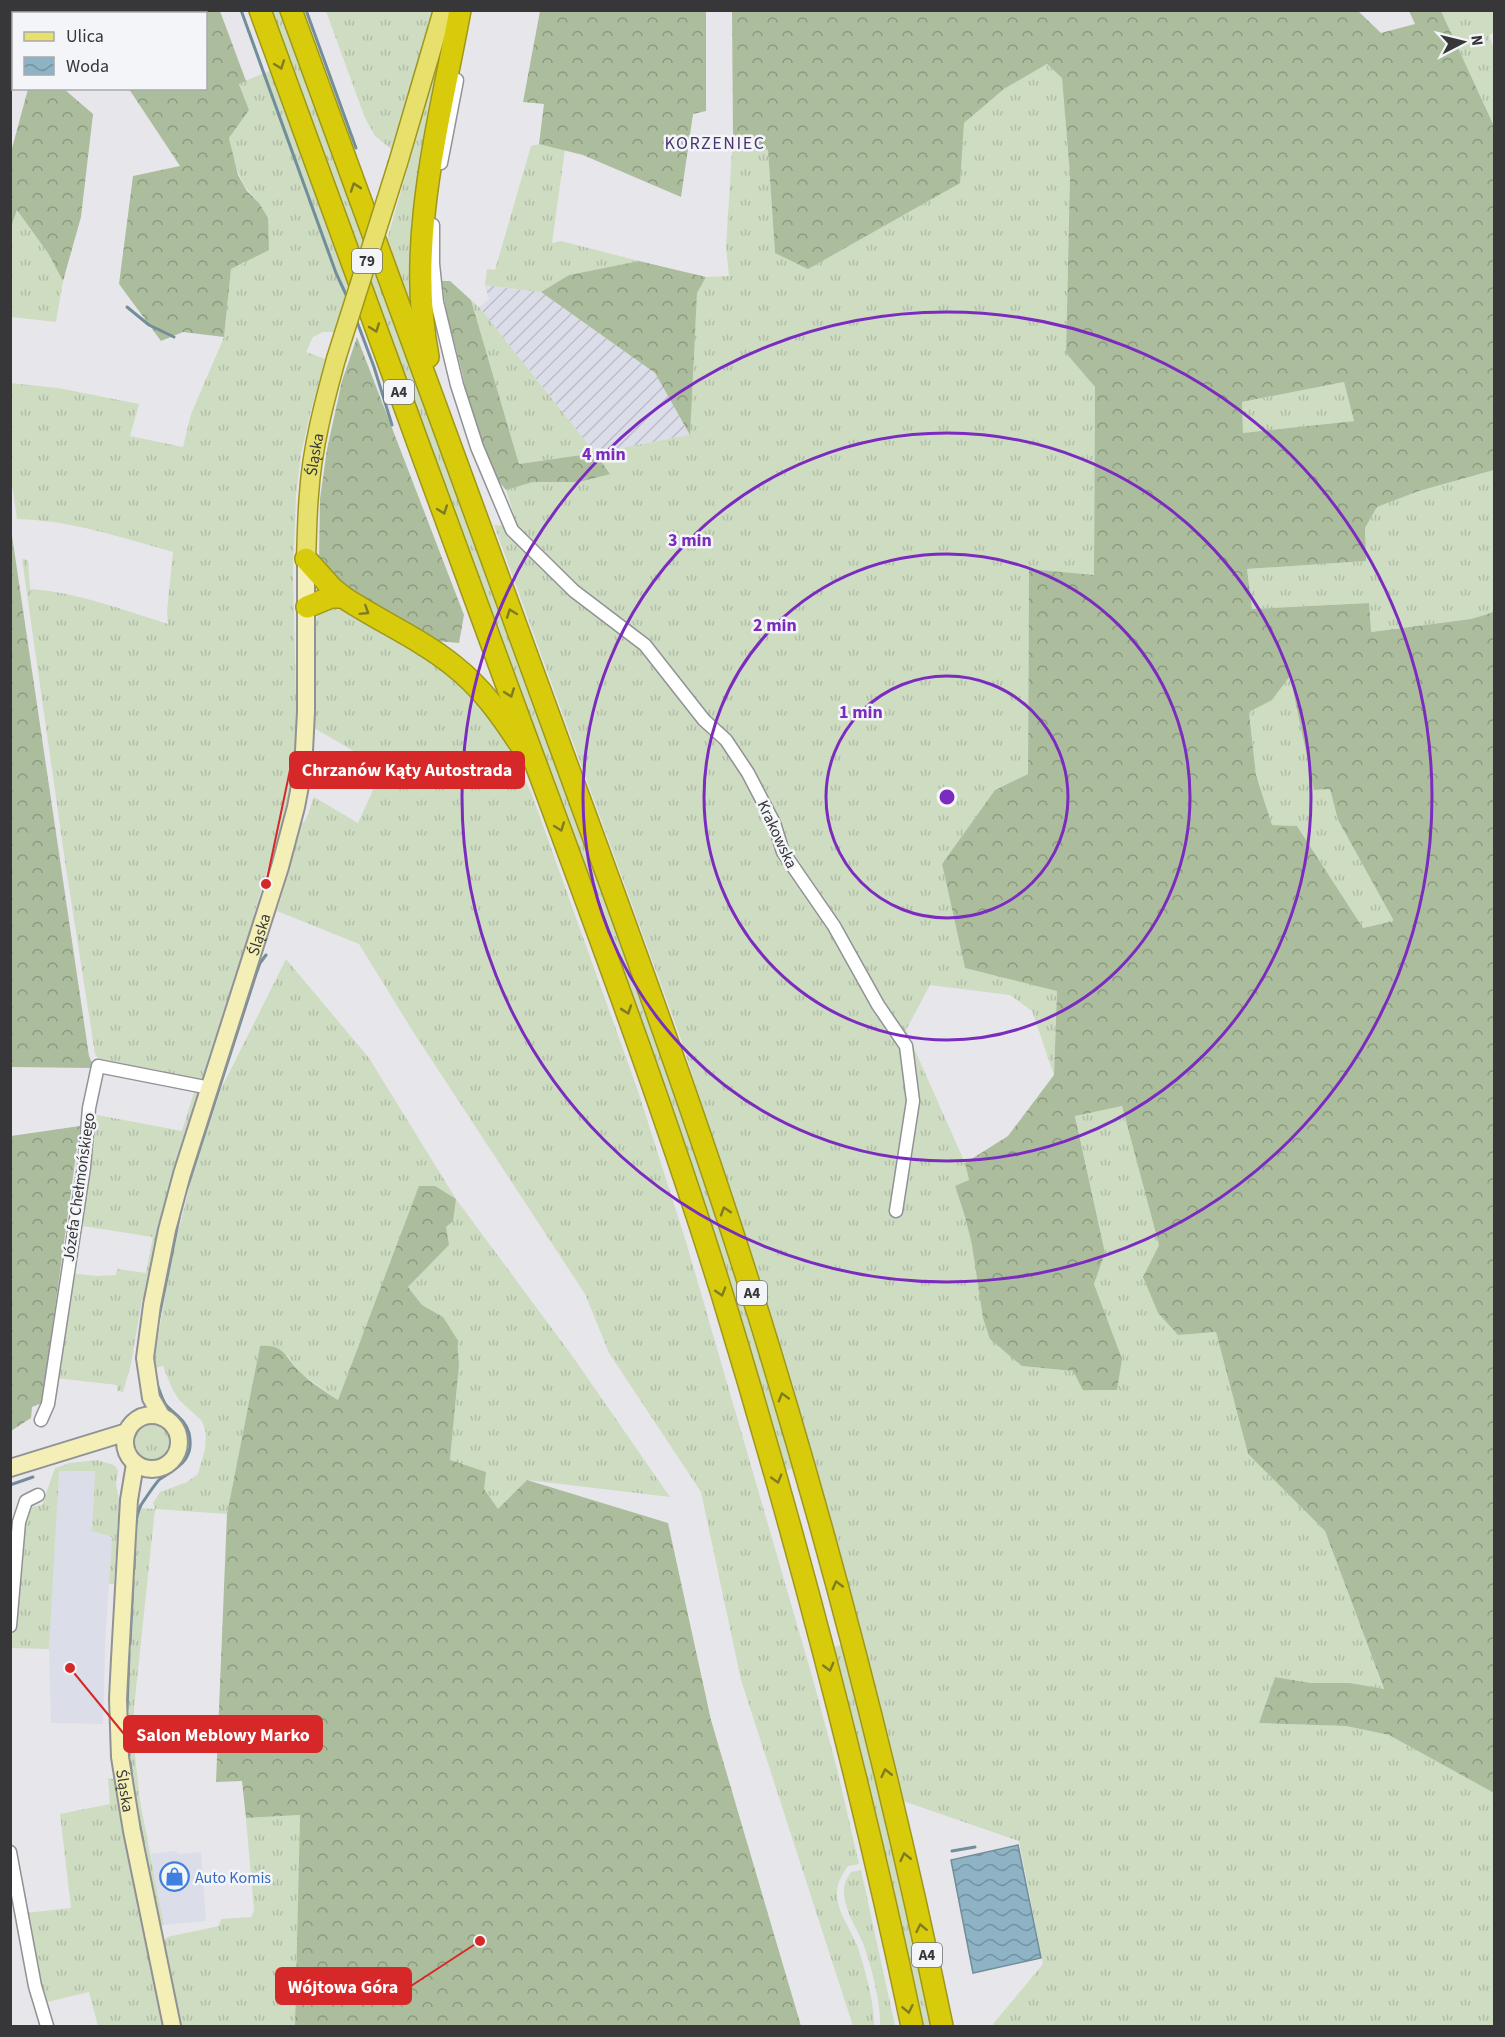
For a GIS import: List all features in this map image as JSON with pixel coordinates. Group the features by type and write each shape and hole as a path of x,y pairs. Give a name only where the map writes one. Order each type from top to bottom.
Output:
{"highway":[{"name":"A4","path":"260,10 630,1018 721,1292 815,1616 870,1838 912,2026"},
{"name":"A4","path":"291,10 660,1020 748,1281 844,1609 899,1830 942,2026"},
{"path":"440,419 423,326 420,257 426,194 460,10"},
{"path":"306,559 343,597 434,651 470,679 499,712 539,772"},
{"path":"307,607 331,597 343,597"}],"main road":[{"name":"Śląska","path":"162,1417 151,1398 145,1358 152,1305 167,1230 182,1174 278,874 296,807 303,770 306,732 306,559 312,470 319,423 336,359 398,163 443,10"},
{"name":"Śląska","path":"141,1418 140,1381 141,1367 145,1358"},
{"path":"10,1468 127,1432 135,1421 141,1418 155,1415 162,1417"},
{"name":"79","path":"155,1469 169,1462 174,1456 178,1442 174,1427 162,1417"},
{"name":"79","path":"127,1432 125,1439 131,1458"},
{"path":"82,1447 131,1458 146,1468 155,1469"},
{"name":"Śląska","path":"131,1458 130,1515 118,1699 120,1757 132,1831 172,2026"},
{"name":"Śląska","path":"130,1515 148,1475 155,1469"}],"street":[{"name":"Krakowska","path":"469,10 437,186 433,234 434,273 442,323 457,385 477,447 509,523 527,547 574,591 645,645 704,720 726,740 748,773 769,813 783,852 834,926 878,1005 906,1046 913,1101 896,1211"},
{"name":"Józefa Chełmońskiego","path":"41,1419 48,1404 84,1167 89,1108 98,1066 210,1088"},
{"path":"10,1626 18,1522 26,1501 38,1495"},
{"path":"11,1858 35,1986 47,2026"}],"shaded area":[{"path":"485,285 541,292 655,373 690,435 595,453 479,307 489,299"},
{"path":"58,1471 95,1471 92,1531 112,1537 105,1645 103,1724 51,1723 49,1649"},
{"name":"Auto Komis","path":"176,1851 178,1854 201,1852 206,1921 164,1925 151,1854"}],"green space":[{"path":"1357,10 1381,33 1415,24 1409,11 1441,11 1494,126 1494,470 1419,491 1377,507 1365,528 1366,561 1247,569 1252,609 1369,603 1371,632 1471,619 1494,612 1494,1793 1389,1735 1346,1726 1259,1723 1275,1677 1311,1683 1350,1683 1384,1689 1325,1531 1248,1454 1216,1332 1178,1335 1158,1313 1143,1277 1159,1245 1122,1106 1075,1116 1105,1253 1094,1284 1122,1359 1117,1390 1083,1390 1073,1371 1022,1366 990,1339 983,1318 972,1245 955,1186 969,1180 965,1163 1008,1136 1054,1075 1057,991 965,968 942,864 995,790 1028,774 1029,569 1094,575 1095,387 1066,353 1070,175 1062,78 1047,64 1004,89 964,123 960,183 808,269 775,253 768,150 733,135 732,11","holes":["1344,382 1354,421 1243,433 1242,402","1290,676 1314,790 1330,789 1338,820 1394,921 1363,928 1297,826 1272,825 1256,775 1249,712 1272,700"]},
{"path":"220,11 246,81 239,84 249,110 229,138 238,175 268,218 269,250 231,269 224,337 183,332 161,341 119,284 133,176 180,166 130,90 207,90 207,12 70,12"},
{"path":"266,11 283,11 365,232 357,258"},
{"path":"326,11 433,11 391,149 375,136 365,118"},
{"path":"540,11 706,11 706,111 693,114 681,197 583,155 539,144 544,104 523,102"},
{"path":"1441,11 1494,11 1494,32 1489,36 1494,48 1494,126"},
{"path":"452,13 417,324 387,240"},
{"path":"1047,64 1062,78 1070,175 1066,353 1095,387 1094,576 1029,569 1028,774 995,790 942,864 965,968 1057,990 1054,1075 1032,1011 1010,995 930,985 906,1030 965,1163 969,1180 955,1187 972,1245 1022,1366 1073,1371 1122,1359 1094,1284 1105,1253 1075,1115 1122,1106 1159,1245 1143,1277 1158,1313 1178,1335 1216,1332 1248,1454 1325,1531 1384,1690 1350,1683 1311,1683 1275,1677 1259,1723 1346,1726 1389,1735 1494,1793 1494,2026 994,2026 993,2024 1043,1964 1019,1841 903,1801 852,1611 733,1205 684,1048 494,525 518,527 506,490 533,482 579,482 595,453 689,435 697,293 706,277 729,276 726,247 733,135 768,150 775,253 959,183 964,123 1004,89"},
{"path":"270,71 348,286 334,332 323,332 313,337 306,352 325,359 301,454 296,495 293,571 297,744 294,776 286,820 272,854 254,914 252,937 205,1084 157,1070 100,1061 95,1054 22,559 28,560 30,589 82,598 168,624 167,611 173,552 77,526 17,519 11,477 10,383 58,388 139,404 130,436 183,447 191,414 224,337 231,269 245,263 259,203 242,180 229,138 249,110 239,83"},
{"path":"28,90 65,90 93,114 81,217 63,281 48,253 17,210 11,227 11,152"},
{"path":"539,144 565,149 552,243 561,241 639,261 569,275 541,292 485,285 487,269 495,270 531,146"},
{"path":"17,209 48,253 63,281 56,322 11,317 11,227"},
{"path":"639,261 706,277 697,293 690,435 655,373 541,292 569,275"},
{"path":"377,264 660,1039 797,1467 781,1472 369,290"},
{"path":"442,281 450,281 471,300 519,464 595,453 610,474 579,482 533,482 506,490 495,477 485,447 471,417 446,311"},
{"path":"471,300 479,307 595,453 519,464"},
{"path":"357,337 464,615 459,643 426,640 341,589 319,560 320,499 327,449 342,381"},
{"path":"1344,382 1354,421 1243,433 1242,402"},
{"path":"1494,470 1494,612 1471,619 1370,632 1368,603 1252,609 1247,569 1366,561 1365,528 1377,507 1419,491"},
{"path":"10,522 89,1056 94,1068 11,1067"},
{"path":"337,605 388,634 464,686 507,745 531,792 638,1091 687,1245 814,1683 859,1864 848,1866 844,1872 838,1885 837,1899 864,1967 871,1997 874,2026 853,2026 741,1680 701,1492 609,1353 585,1294 412,1030 359,944 277,911 285,885 296,830 306,819 314,797 358,823 383,768 314,728 316,620 322,607"},
{"path":"1290,675 1314,790 1330,789 1338,820 1395,921 1363,928 1297,826 1272,825 1256,775 1249,711 1272,700"},
{"path":"286,959 369,1058 456,1199 573,1357 670,1497 527,1480 498,1510 465,1466 450,1460 459,1365 443,1317 422,1305 408,1287 449,1245 419,1187 338,1400 299,1372 288,1356 260,1346 227,1514 155,1509 153,1503 160,1492 187,1482 198,1474 205,1449 206,1433 202,1421 179,1400 163,1366 155,1368 154,1360 172,1256 192,1177 221,1089"},
{"path":"195,1089 203,1092 147,1300 142,1300 131,1364 123,1392 117,1391 117,1385 56,1378 69,1273 97,1276 116,1275 117,1269 146,1273 153,1237 76,1225 92,1114 182,1131"},
{"path":"80,1126 42,1403 32,1407 31,1418 11,1431 11,1136"},
{"path":"419,1186 435,1186 456,1199 453,1221 446,1227 449,1245 408,1287 422,1305 443,1317 457,1339 459,1365 450,1460 486,1472 484,1489 498,1509 527,1480 668,1523 711,1720 801,2026 295,2026 300,1815 246,1818 242,1781 216,1782 227,1514 260,1346 280,1349 304,1376 338,1400"},
{"path":"151,1422 165,1427 170,1441 165,1455 151,1460 137,1455 132,1441 137,1427"},
{"path":"96,1460 114,1465 118,1471 116,1483 119,1501 114,1584 109,1584 112,1537 92,1531 95,1471 59,1471 49,1649 11,1648 25,1508 42,1505 55,1468 70,1463"},
{"path":"138,1508 155,1509 134,1708 134,1746 140,1801 164,1925 161,1926 155,1924 131,1792 124,1705 135,1525"},
{"path":"846,1644 934,2026 918,2026 829,1648"},
{"path":"108,1778 117,1780 166,2026 98,2026 89,1992 47,2002 37,1973 26,1913 71,1908 60,1814 110,1804"},
{"path":"300,1815 295,2026 176,2026 160,1944 167,1937 219,1926 221,1919 251,1917 254,1911 246,1818"},
{"path":"861,1870 895,2026 880,2026 877,1995 869,1962 844,1897 846,1881 851,1872"}],"water":[{"path":"1018,1845 1041,1958 973,1973 951,1860"}],"waterway":[{"path":"241,10 336,273 348,299"},
{"path":"306,10 356,148"},
{"path":"127,307 149,325 174,337"},
{"path":"356,319 392,425"},
{"path":"187,1188 256,974 266,955"},
{"path":"159,1317 179,1218"},
{"path":"134,1569 135,1528 141,1505 158,1481 184,1462 190,1450 187,1428 166,1405 155,1380"},
{"path":"10,1485 33,1477"},
{"path":"130,1644 133,1581"},
{"path":"127,1709 129,1653"},
{"path":"128,1719 129,1755"},
{"path":"130,1762 132,1781"},
{"path":"138,1817 143,1842"},
{"path":"952,1851 975,1847"}],"place":[{"name":"Chrzanów Kąty Autostrada","path":"266,884"},
{"name":"Salon Meblowy Marko","path":"70,1668"},
{"name":"Auto Komis","path":"174,1877"},
{"name":"Wójtowa Góra","path":"480,1941"}],"district":[{"name":"KORZENIEC","path":"715,143"}]}
